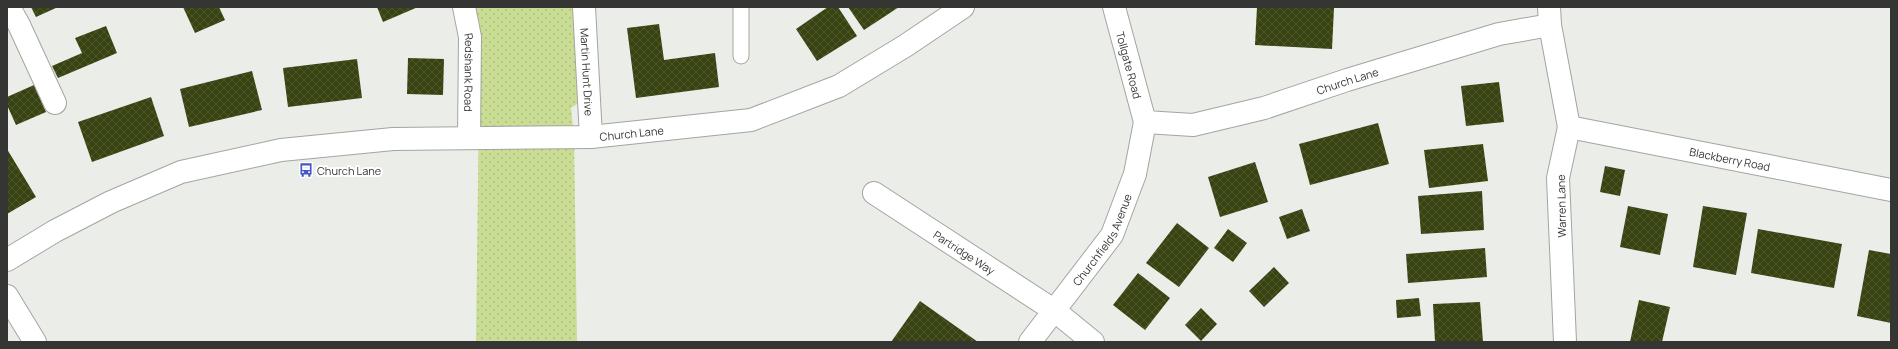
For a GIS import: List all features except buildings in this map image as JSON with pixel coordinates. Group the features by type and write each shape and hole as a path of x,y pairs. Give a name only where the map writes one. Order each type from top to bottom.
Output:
{"street":[{"path":"9,7 19,25 55,103"},
{"name":"Redshank Road","path":"464,7 470,38 469,138"},
{"name":"Martin Hunt Drive","path":"584,7 591,137"},
{"name":"Church Lane","path":"7,260 54,231 111,202 181,172 281,150 393,139 591,137 751,120 839,86 905,46 963,7"},
{"name":"Tollgate Road","path":"1114,7 1145,122"},
{"name":"Church Lane","path":"1145,122 1193,125 1264,108 1347,80 1499,34 1549,16"},
{"name":"Warren Lane","path":"1549,16 1569,127 1558,178 1565,342"},
{"name":"Churchfields Avenue","path":"1030,342 1112,236 1135,174 1145,122"},
{"name":"Blackberry Road","path":"1569,127 1891,190"},
{"name":"Partridge Way","path":"874,193 1055,311 1093,342"},
{"path":"7,296 35,342"}],"lane":[{"path":"741,7 741,56"}],"green space":[{"path":"473,7 575,7 589,96 571,108 574,137 577,342 476,342 480,25"}],"place":[{"name":"Church Lane","path":"306,170"}]}
